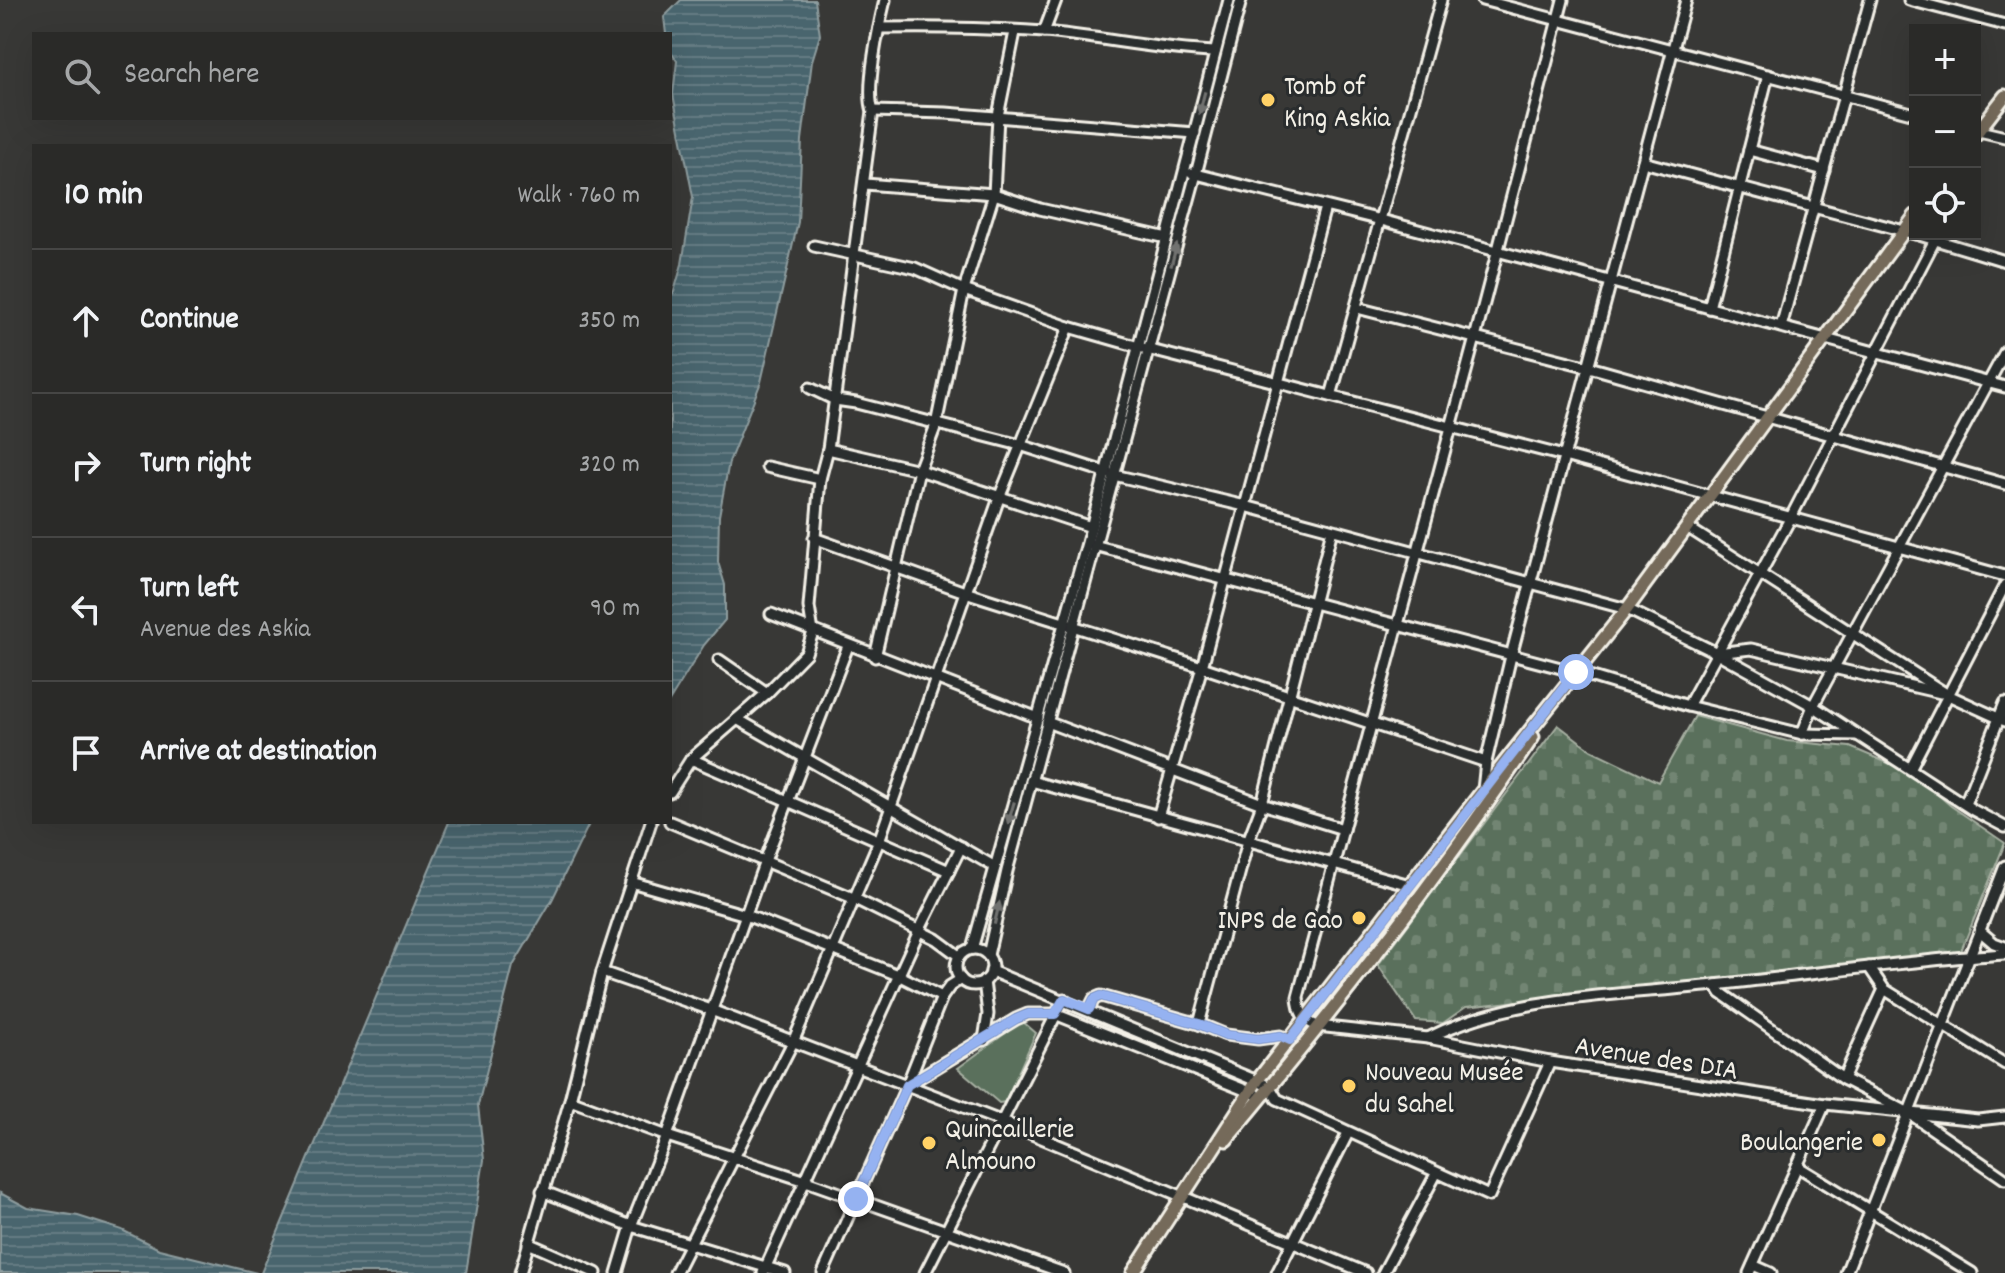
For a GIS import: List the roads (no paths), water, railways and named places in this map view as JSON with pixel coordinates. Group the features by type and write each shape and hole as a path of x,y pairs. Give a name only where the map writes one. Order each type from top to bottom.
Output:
{"main road":[{"path":"1981,126 2005,96"},
{"path":"1200,1171 1266,1092 1399,899 1627,609 1824,339 1909,237"},
{"path":"1133,1273 1254,1086 1290,1040 1311,1023 1500,786 1576,672"}],"street":[{"path":"672,789 691,759 767,693 806,653 813,632 809,607 820,479 828,449 865,184 873,111 870,103 885,0"},
{"path":"1044,32 1056,0"},
{"path":"1143,348 1167,238 1229,0"},
{"path":"1042,720 1031,781 988,955 991,971 984,981 972,984 961,979 956,968 959,956 972,949 1042,720 1143,348 1196,174 1241,0"},
{"path":"1331,396 1441,0"},
{"path":"1482,0 1909,112"},
{"path":"1311,1023 1299,1005 1298,997 1563,0"},
{"path":"1483,790 1486,762 1511,656 1686,0"},
{"path":"1781,327 1870,0"},
{"path":"1909,0 2005,25"},
{"path":"879,28 939,27 1044,32 1125,45 1215,52"},
{"path":"875,657 919,470 936,425 964,290 994,194 998,116 1015,32"},
{"path":"1709,308 1768,75"},
{"path":"873,111 998,116 1195,133"},
{"path":"1981,133 2005,137"},
{"path":"1749,150 1824,170"},
{"path":"1643,162 1909,232"},
{"path":"1184,171 1381,220 2005,387"},
{"path":"865,184 994,194 1040,209 1167,238"},
{"path":"1158,817 1202,667 1325,207"},
{"path":"1688,706 1878,353 1934,240"},
{"path":"1945,240 2005,261"},
{"path":"814,246 853,257 915,268 964,290 1069,327 1143,348 1564,456 2005,576"},
{"path":"1357,308 1589,367 2005,484"},
{"path":"675,1273 793,1042 879,841 999,498 1069,327"},
{"path":"1802,734 1813,706 2005,352"},
{"path":"810,388 835,400 1020,445 1110,474 1245,506 1627,609 1717,653 1813,706 2005,827"},
{"path":"828,449 919,470 1091,527"},
{"path":"767,467 820,479"},
{"path":"1091,544 1091,527 1110,474"},
{"path":"1687,527 1948,695 2003,719"},
{"path":"1199,1024 1248,841 1262,804 1287,696 1332,530"},
{"path":"814,538 965,592 1486,762"},
{"path":"1091,544 1576,672 1688,706 1802,734 1858,735"},
{"path":"1911,767 2005,585"},
{"path":"771,614 875,657 1262,804 1343,829"},
{"path":"617,1273 631,1226 667,1136 765,861 848,646"},
{"path":"1717,653 1751,649 1948,695"},
{"path":"719,660 767,693"},
{"path":"1965,804 2003,719 2005,703"},
{"path":"737,719 995,867"},
{"path":"691,759 949,871"},
{"path":"1031,781 1410,885"},
{"path":"672,823 853,898 919,931 959,956"},
{"path":"520,1273 570,1100 602,972 650,824"},
{"path":"764,1269 898,975 961,847"},
{"path":"1846,1273 2005,866"},
{"path":"631,882 746,915 898,975 942,997"},
{"path":"1980,931 1994,943 2005,947"},
{"path":"972,949 988,955"},
{"path":"1428,1038 1487,1013 1570,1000 2005,954"},
{"path":"1869,967 1884,989 2005,1064"},
{"path":"991,971 1089,1009 1348,1133 1489,1196 1550,1062"},
{"path":"602,972 711,1010 1003,1122 1366,1273"},
{"path":"823,1273 907,1085 942,997 950,986 961,979"},
{"path":"984,981 988,1014 984,1040"},
{"path":"1716,985 1721,993 1843,1079 1909,1113 2005,1179"},
{"path":"1843,1079 1884,989"},
{"path":"1089,1009 1094,999 1101,996 1235,1037 1258,1039 1281,1036 1290,1040"},
{"path":"925,1273 948,1233 1064,999"},
{"path":"907,1085 1028,1014 1055,1014 1254,1086"},
{"name":"Avenue des DIA","path":"1311,1023 1428,1038 1550,1062 1825,1104 1978,1120 2005,1117"},
{"path":"570,1100 1064,1273"},
{"path":"1771,1273 1751,1269 1825,1104"},
{"path":"1277,1273 1348,1133"},
{"path":"1797,1166 1972,1273"},
{"path":"1383,1273 1436,1174"},
{"path":"542,1191 631,1226 785,1273"},
{"path":"528,1243 596,1273"}],"water":[{"path":"681,0 815,0 820,35 812,61 802,140 798,222 761,382 729,462 719,516 718,562 725,585 725,620 704,645 672,697 672,294 682,264 693,197 673,94 677,61 672,54 672,32 666,32 664,17"},
{"path":"448,824 589,824 552,900 513,966 478,1105 484,1160 466,1273 261,1273"},
{"path":"0,1193 28,1208 78,1216 122,1230 159,1249 257,1273 0,1273"}],"place":[{"name":"Tomb of King Askia","path":"1268,100"},
{"name":"INPS de Gao","path":"1359,918"},
{"name":"Nouveau Musée du Sahel","path":"1349,1086"},
{"name":"Boulangerie","path":"1879,1140"},
{"name":"Quincaillerie Almouno","path":"929,1143"}]}
